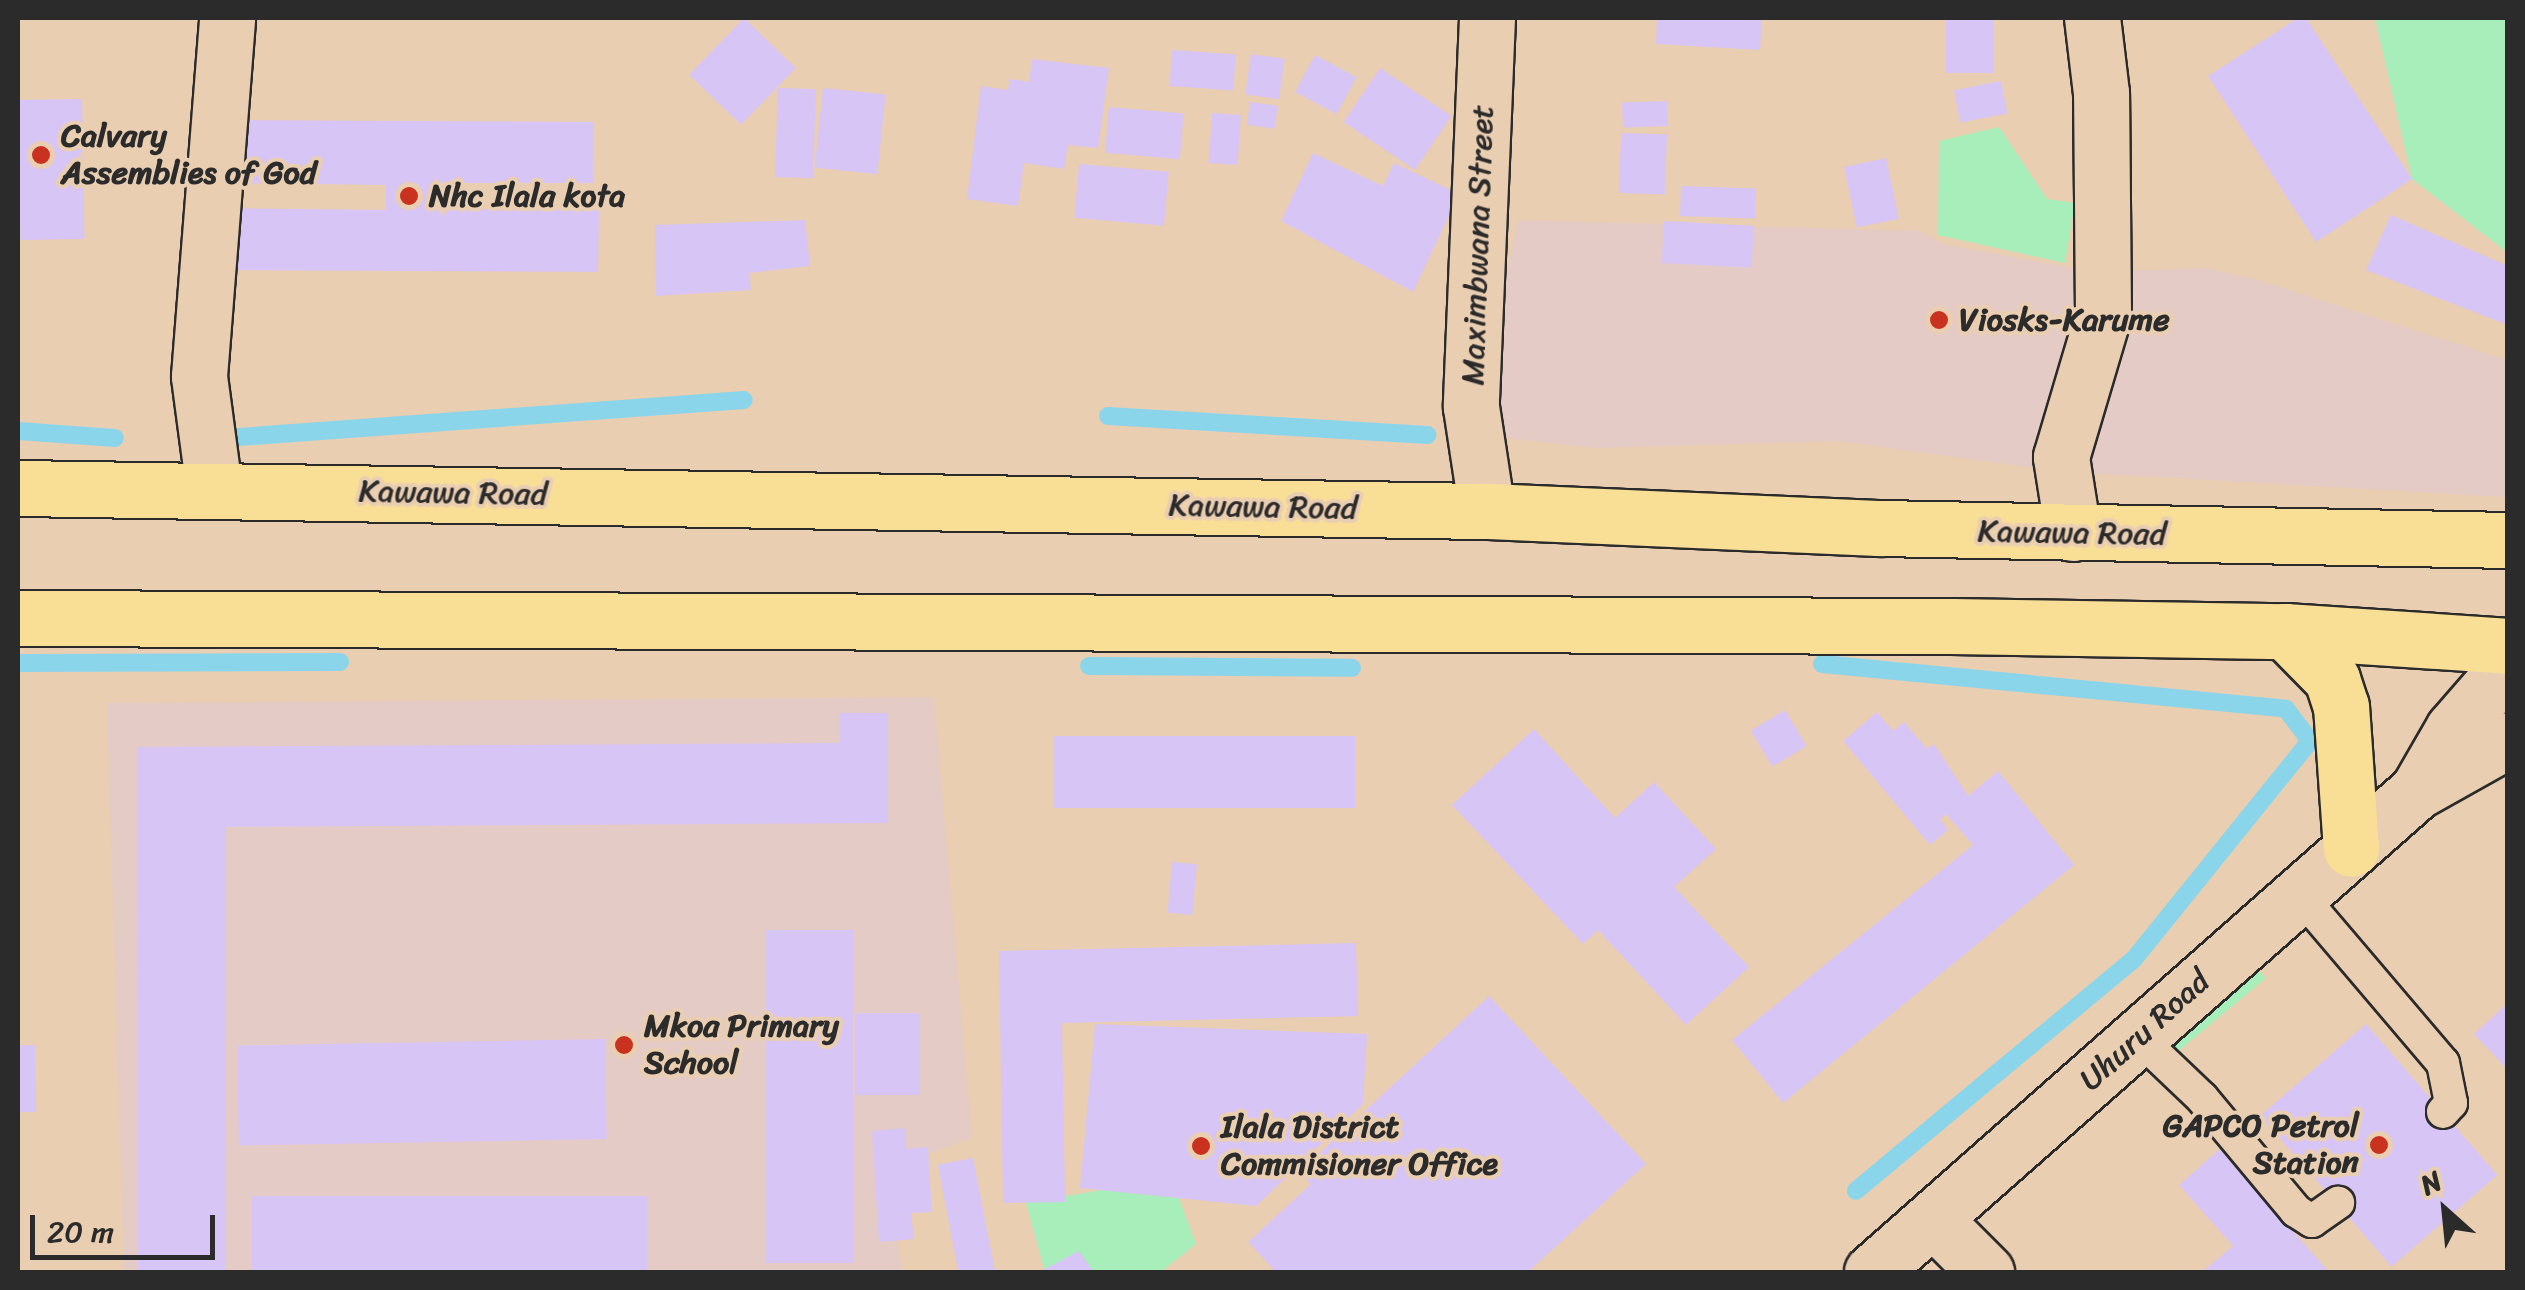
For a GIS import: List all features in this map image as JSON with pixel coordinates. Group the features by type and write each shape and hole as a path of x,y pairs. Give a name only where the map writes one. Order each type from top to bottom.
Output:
{"main road":[{"name":"Kawawa Road","path":"18,488 1487,511 2073,533 2508,540"},
{"path":"18,618 2285,631 2508,646"},
{"path":"2285,631 2332,679 2341,706 2352,849"}],"street":[{"path":"214,489 198,376 228,18"},
{"path":"2073,533 2061,457 2103,315 2101,93 2092,18"},
{"name":"Maximbwana Street","path":"1472,19 1471,407 1487,511"},
{"name":"Uhuru Road","path":"2418,790 2453,729 2508,666"},
{"name":"Uhuru Road","path":"1872,1272 2418,790 2508,740"},
{"path":"1933,1219 1986,1272"}],"lane":[{"path":"2299,894 2443,1063 2451,1104 2443,1112"},
{"path":"2138,1037 2202,1098 2296,1211 2312,1221 2338,1204"}],"shaded area":[{"name":"Viosks-Karume","path":"1518,220 1920,231 1942,244 2094,272 2205,268 2258,280 2507,360 2507,497 2066,472 1837,441 1596,448 1473,434"},
{"name":"Mkoa Primary School","path":"934,697 972,1138 884,1170 903,1272 124,1272 107,703"}],"green space":[{"path":"2375,18 2507,18 2507,252 2412,179"},
{"path":"1999,127 2047,199 2075,203 2065,263 1938,235 1939,141"},
{"path":"2242,952 2266,978 2156,1070 2141,1045"},
{"path":"1102,1190 1179,1198 1196,1244 1161,1272 1045,1272 1026,1203"}],"building":[{"path":"744,18 796,68 741,125 689,75"},
{"path":"1657,18 1762,18 1760,50 1656,44"},
{"path":"1946,18 1994,18 1994,73 1946,73"},
{"path":"2298,18 2306,18 2412,179 2316,242 2208,76"},
{"path":"1172,50 1236,54 1233,90 1169,86"},
{"path":"1251,54 1285,59 1279,99 1245,95"},
{"path":"1315,55 1356,77 1337,114 1295,92"},
{"path":"1032,59 1109,68 1098,148 1068,145 1064,169 1024,163 1018,206 967,199 981,86 1008,90 1010,79 1029,82"},
{"path":"1380,68 1451,116 1415,170 1344,122"},
{"path":"2001,81 2007,113 1960,123 1954,90"},
{"path":"778,88 816,89 813,178 775,177"},
{"path":"823,88 886,95 877,174 815,168"},
{"path":"82,99 84,239 20,240 18,100"},
{"path":"1667,101 1668,126 1623,128 1622,103"},
{"path":"1250,102 1278,106 1275,129 1247,125"},
{"path":"1109,107 1184,114 1180,159 1105,153"},
{"path":"1212,113 1241,115 1237,165 1209,163"},
{"name":"Nhc Ilala kota","path":"226,120 594,122 593,183 432,183 432,209 599,210 598,272 221,270 221,208 386,210 386,185 226,183"},
{"path":"1621,133 1667,135 1665,195 1619,193"},
{"path":"1313,153 1383,186 1394,163 1459,194 1413,292 1281,221"},
{"path":"1886,158 1899,219 1857,228 1844,167"},
{"path":"1079,164 1169,172 1164,226 1074,218"},
{"path":"1681,186 1756,189 1755,219 1680,216"},
{"path":"2391,215 2508,266 2508,325 2366,270"},
{"path":"805,220 810,266 749,273 751,290 656,296 655,225"},
{"path":"1664,221 1754,226 1752,268 1662,263"},
{"path":"1785,710 1807,746 1772,767 1751,731"},
{"path":"1877,712 1893,731 1904,722 1927,749 1934,744 1968,796 1998,771 2074,865 1783,1103 1732,1040 1973,845 1946,814 1940,819 1948,830 1930,845 1843,741"},
{"path":"839,713 888,713 888,823 226,827 226,1272 138,1272 137,747 840,743"},
{"path":"1534,729 1615,818 1654,782 1716,849 1674,887 1749,967 1686,1025 1598,930 1583,944 1452,805"},
{"path":"1053,736 1355,736 1355,808 1053,808"},
{"path":"1172,862 1197,864 1192,915 1168,913"},
{"path":"766,930 853,930 853,1263 766,1263"},
{"path":"1356,943 1358,1016 1062,1023 1065,1202 1003,1203 999,951"},
{"path":"1489,996 1646,1164 1528,1272 1276,1272 1248,1242 1311,1184 1299,1172"},
{"path":"2508,1003 2508,1070 2474,1034"},
{"path":"855,1013 920,1013 920,1095 855,1095"},
{"name":"Ilala District Commisioner Office","path":"1095,1024 1367,1034 1363,1104 1256,1206 1080,1188"},
{"name":"GAPCO Petrol Station","path":"2366,1024 2497,1175 2392,1267 2260,1116"},
{"path":"605,1039 607,1139 239,1145 237,1045"},
{"path":"18,1045 35,1045 36,1112 19,1112"},
{"path":"906,1128 906,1149 928,1147 932,1212 911,1213 914,1239 879,1242 872,1131"},
{"path":"2220,1149 2329,1272 2202,1272 2233,1246 2179,1185"},
{"path":"973,1158 995,1272 958,1272 938,1165"},
{"path":"252,1196 647,1196 647,1272 252,1272"},
{"path":"1079,1251 1094,1272 1039,1272"}],"waterway":[{"path":"225,438 744,400"},
{"path":"1108,416 1427,435"},
{"path":"18,431 115,438"},
{"path":"18,663 340,662"},
{"path":"1822,664 2286,709 2310,741 2134,959 1856,1191"},
{"path":"1089,666 1352,668"}],"place":[{"name":"Calvary Assemblies of God","path":"41,155"},
{"name":"Nhc Ilala kota","path":"409,196"},
{"name":"Viosks-Karume","path":"1939,320"},
{"name":"Mkoa Primary School","path":"624,1045"},
{"name":"GAPCO Petrol Station","path":"2379,1145"},
{"name":"Ilala District Commisioner Office","path":"1201,1146"}]}
